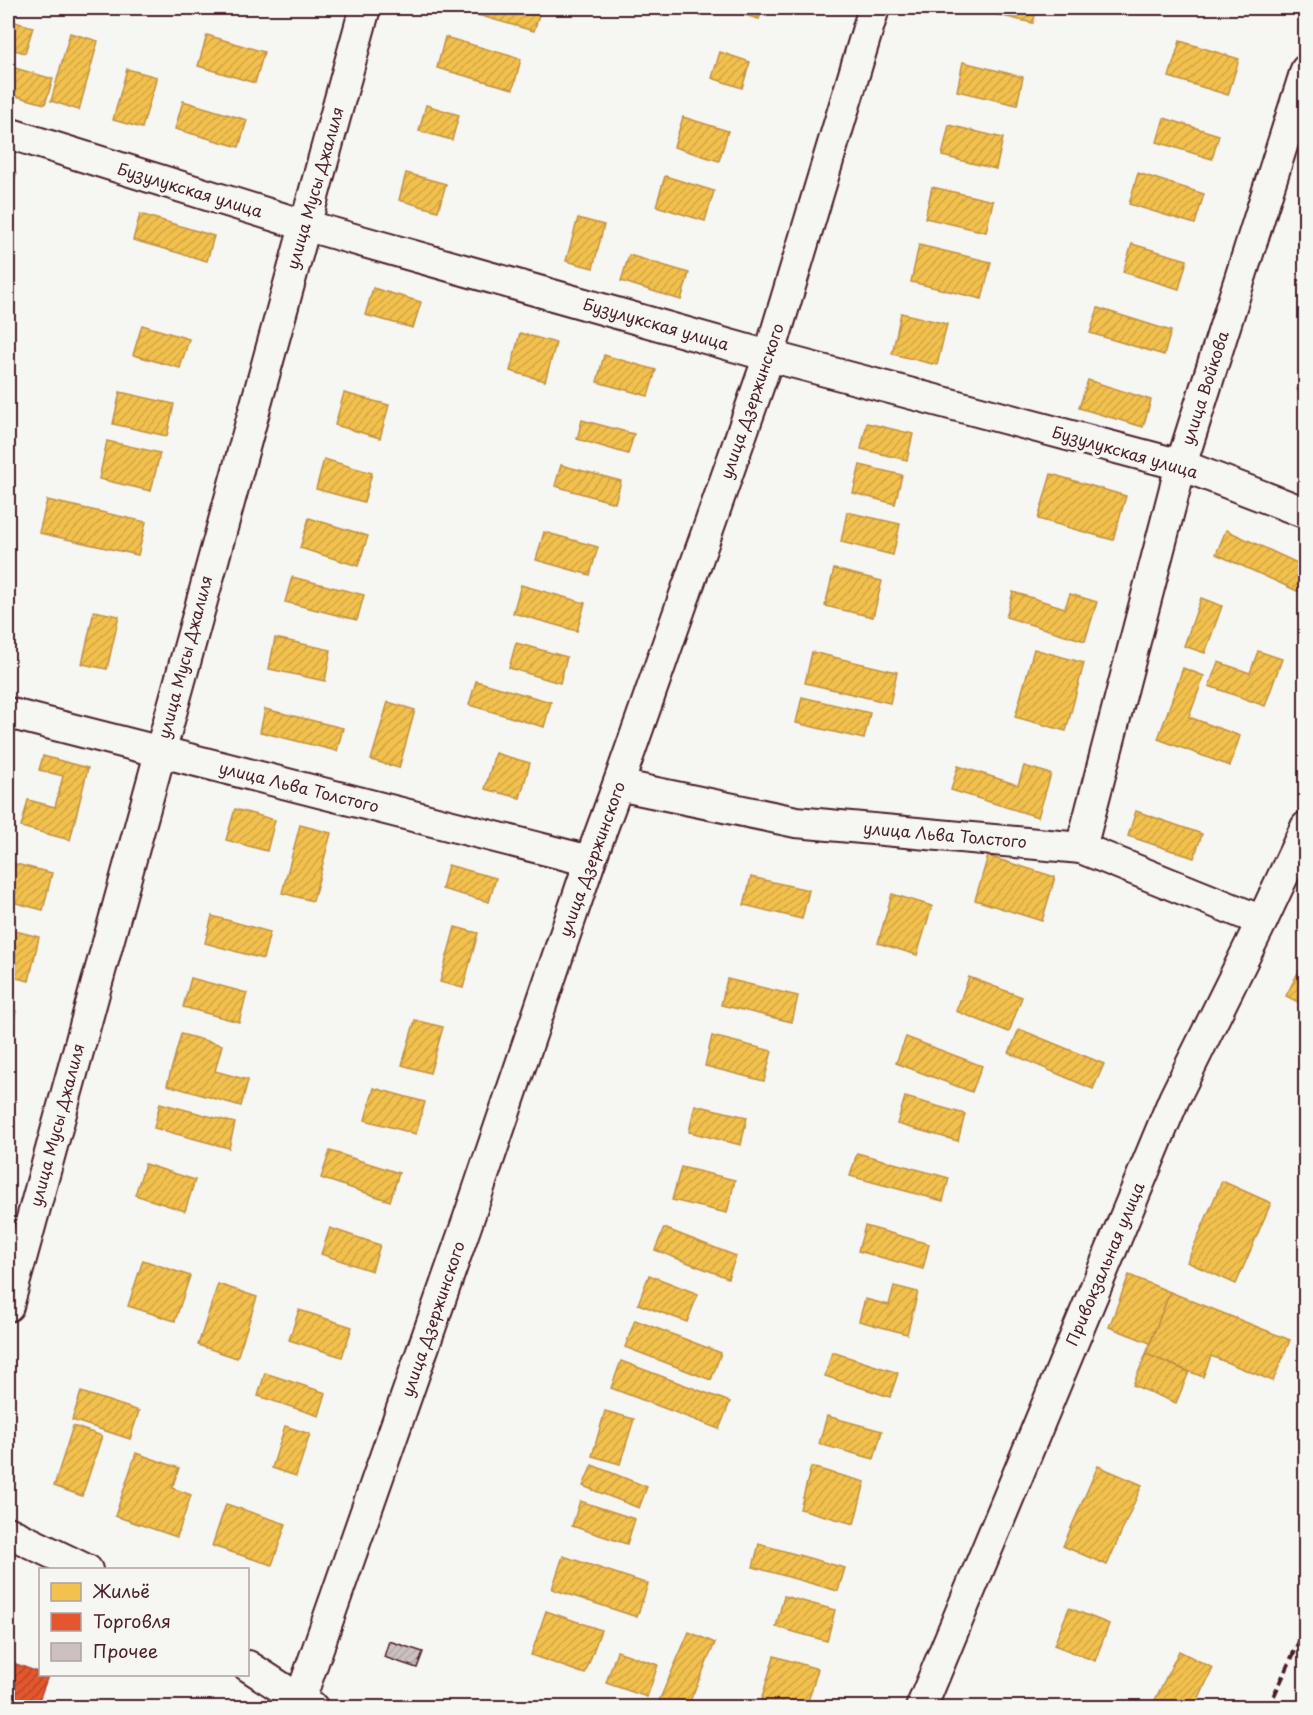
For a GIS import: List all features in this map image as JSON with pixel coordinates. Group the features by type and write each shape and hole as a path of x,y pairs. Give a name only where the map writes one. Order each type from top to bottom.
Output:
{"street":[{"name":"улица Мусы Джалиля","path":"8,1306 365,8"},
{"name":"улица Дзержинского","path":"303,1705 590,861 769,356 874,8"},
{"name":"улица Войкова","path":"1081,848 1181,465 1305,70"},
{"name":"Бузулукская улица","path":"8,133 304,225 769,356 1181,465 1305,513"},
{"name":"улица Льва Толстого","path":"8,713 590,861"},
{"name":"улица Льва Толстого","path":"618,785 796,822 1081,848 1262,921"},
{"name":"Привокзальная улица","path":"921,1707 1174,1099 1262,921 1305,827"},
{"path":"8,1532 85,1568"},
{"path":"249,1667 303,1705"}],"building: Жильё":[{"path":"457,8 541,8 534,31"},
{"path":"720,8 763,8 759,19"},
{"path":"978,8 1037,8 1033,23 977,10"},
{"path":"8,20 33,27 25,53 8,48"},
{"path":"70,33 98,41 79,110 51,101"},
{"path":"207,35 264,52 255,83 198,66"},
{"path":"445,37 521,59 513,89 437,68"},
{"path":"1180,41 1239,59 1228,95 1169,77"},
{"path":"720,52 750,62 742,88 712,78"},
{"path":"963,62 1023,77 1017,105 957,91"},
{"path":"8,66 53,79 45,104 8,94"},
{"path":"127,69 157,77 142,128 113,120"},
{"path":"183,101 247,120 239,147 175,129"},
{"path":"426,105 459,115 452,140 419,131"},
{"path":"683,117 728,131 719,161 674,147"},
{"path":"1164,118 1219,135 1212,159 1157,142"},
{"path":"949,125 1003,138 996,169 942,156"},
{"path":"8,172 16,174 8,202"},
{"path":"406,173 446,184 438,211 399,200"},
{"path":"1138,173 1204,194 1195,224 1129,204"},
{"path":"665,176 714,191 705,221 656,206"},
{"path":"932,187 993,201 986,232 925,218"},
{"path":"140,214 214,236 207,261 133,240"},
{"path":"578,218 604,225 593,268 566,261"},
{"path":"1132,244 1187,260 1179,289 1123,272"},
{"path":"919,245 991,262 982,299 911,282"},
{"path":"629,255 689,273 681,300 621,281"},
{"path":"373,288 421,302 413,328 365,315"},
{"path":"1098,308 1171,331 1164,355 1090,333"},
{"path":"901,313 947,324 937,365 892,354"},
{"path":"142,325 189,339 180,368 133,355"},
{"path":"520,333 556,343 545,381 510,371"},
{"path":"604,355 656,370 648,396 597,382"},
{"path":"1306,372 1306,394 1297,390"},
{"path":"1088,380 1151,400 1143,427 1079,408"},
{"path":"120,392 174,404 167,436 113,424"},
{"path":"344,393 389,405 380,438 335,425"},
{"path":"582,420 634,434 628,454 577,439"},
{"path":"867,423 913,434 907,460 861,449"},
{"path":"107,441 160,453 151,491 99,479"},
{"path":"324,459 372,473 364,502 316,489"},
{"path":"561,465 621,481 615,503 555,486"},
{"path":"860,465 902,475 895,504 853,493"},
{"path":"1051,474 1126,496 1113,540 1038,519"},
{"path":"47,500 146,522 138,555 39,533"},
{"path":"847,512 900,524 893,555 841,542"},
{"path":"309,518 368,536 358,566 300,548"},
{"path":"1226,530 1306,567 1306,595 1216,554"},
{"path":"544,532 598,547 590,575 536,560"},
{"path":"834,569 882,581 873,617 825,606"},
{"path":"292,577 364,595 357,620 285,602"},
{"path":"521,585 585,603 577,631 513,613"},
{"path":"1013,592 1065,608 1070,594 1097,602 1085,641 1006,617"},
{"path":"1201,598 1222,606 1205,653 1184,646"},
{"path":"94,611 119,616 107,669 82,664"},
{"path":"275,638 331,650 325,681 269,669"},
{"path":"516,643 567,657 560,683 509,668"},
{"path":"1034,649 1084,663 1066,731 1015,717"},
{"path":"1258,651 1282,659 1265,706 1209,686 1218,662 1250,673"},
{"path":"812,652 897,672 890,703 805,683"},
{"path":"1183,668 1204,676 1189,717 1240,736 1230,766 1158,739"},
{"path":"476,681 551,702 544,727 469,705"},
{"path":"802,697 870,713 864,739 796,723"},
{"path":"388,702 415,710 399,768 371,760"},
{"path":"265,709 343,728 337,751 260,732"},
{"path":"495,753 530,763 520,798 485,789"},
{"path":"43,756 88,768 70,840 21,827 28,800 55,807 63,776 39,770"},
{"path":"958,766 1018,785 1024,766 1051,774 1038,817 951,790"},
{"path":"235,809 275,820 267,851 226,840"},
{"path":"1136,811 1202,834 1194,858 1128,836"},
{"path":"300,825 331,833 313,901 282,893"},
{"path":"988,856 1055,877 1042,921 975,900"},
{"path":"8,862 52,873 43,910 8,901"},
{"path":"448,865 496,878 489,902 442,889"},
{"path":"751,877 809,890 802,919 744,905"},
{"path":"892,894 932,906 917,955 878,943"},
{"path":"212,916 270,932 263,959 205,943"},
{"path":"455,927 478,933 463,988 440,982"},
{"path":"8,929 39,937 29,981 8,976"},
{"path":"1304,961 1306,962 1306,1006 1286,996"},
{"path":"969,977 1022,997 1009,1032 956,1011"},
{"path":"191,978 247,993 239,1022 183,1007"},
{"path":"727,979 798,996 792,1022 721,1005"},
{"path":"8,1009 16,1011 8,1043"},
{"path":"415,1020 443,1027 430,1073 402,1065"},
{"path":"1019,1029 1104,1064 1093,1089 1009,1053"},
{"path":"181,1034 222,1045 215,1071 248,1080 241,1106 167,1085"},
{"path":"712,1036 772,1051 764,1081 705,1066"},
{"path":"906,1037 982,1066 972,1092 896,1063"},
{"path":"374,1088 425,1102 416,1134 365,1120"},
{"path":"905,1097 965,1114 958,1141 897,1124"},
{"path":"160,1103 235,1123 229,1148 154,1128"},
{"path":"695,1105 747,1117 741,1145 689,1132"},
{"path":"330,1151 399,1173 390,1201 321,1178"},
{"path":"857,1153 949,1178 943,1201 850,1176"},
{"path":"145,1164 195,1180 185,1211 135,1195"},
{"path":"681,1167 735,1180 727,1213 672,1200"},
{"path":"1222,1181 1271,1203 1236,1284 1187,1262"},
{"path":"865,1226 929,1244 923,1269 858,1251"},
{"path":"330,1228 380,1245 372,1271 321,1254"},
{"path":"664,1228 736,1256 728,1278 655,1250"},
{"path":"143,1260 190,1276 175,1321 128,1306"},
{"path":"649,1275 698,1294 687,1322 638,1304"},
{"path":"1129,1275 1170,1292 1150,1343 1109,1327"},
{"path":"218,1284 257,1297 237,1358 198,1345"},
{"path":"894,1286 918,1292 907,1334 859,1321 865,1299 889,1305"},
{"path":"1170,1292 1290,1340 1273,1381 1211,1356 1203,1377 1146,1354"},
{"path":"299,1310 352,1327 342,1357 289,1340"},
{"path":"635,1320 721,1353 711,1380 625,1347"},
{"path":"832,1352 898,1373 890,1397 825,1376"},
{"path":"1146,1354 1189,1372 1176,1403 1133,1385"},
{"path":"621,1361 730,1402 719,1429 611,1388"},
{"path":"265,1373 326,1393 319,1416 258,1396"},
{"path":"81,1392 139,1411 130,1439 72,1420"},
{"path":"605,1411 634,1419 620,1464 592,1456"},
{"path":"827,1416 882,1431 874,1459 819,1444"},
{"path":"73,1426 102,1436 82,1496 54,1486"},
{"path":"285,1426 310,1434 296,1476 272,1468"},
{"path":"136,1453 179,1468 172,1488 191,1495 177,1537 115,1516"},
{"path":"592,1465 647,1487 639,1508 583,1486"},
{"path":"1098,1466 1142,1485 1107,1565 1063,1546"},
{"path":"811,1467 865,1482 854,1524 800,1509"},
{"path":"580,1501 635,1519 627,1544 572,1526"},
{"path":"226,1504 286,1524 272,1565 212,1546"},
{"path":"759,1544 845,1568 838,1591 753,1567"},
{"path":"563,1556 648,1584 637,1617 552,1589"},
{"path":"784,1596 835,1610 827,1641 776,1627"},
{"path":"1069,1608 1109,1624 1095,1661 1054,1645"},
{"path":"546,1611 601,1630 585,1674 531,1655"},
{"path":"689,1632 715,1643 687,1708 673,1708 659,1701"},
{"path":"617,1651 658,1665 647,1697 606,1683"},
{"path":"1179,1651 1213,1668 1194,1708 1171,1708 1155,1700"},
{"path":"774,1656 818,1669 806,1708 759,1708"}],"building: Торговля":[{"path":"8,1661 39,1673 39,1676 48,1676 36,1708 8,1708"}],"building: Прочее":[{"path":"389,1641 423,1652 417,1668 384,1657"}],"railway":[{"path":"1268,1708 1306,1627"}]}
